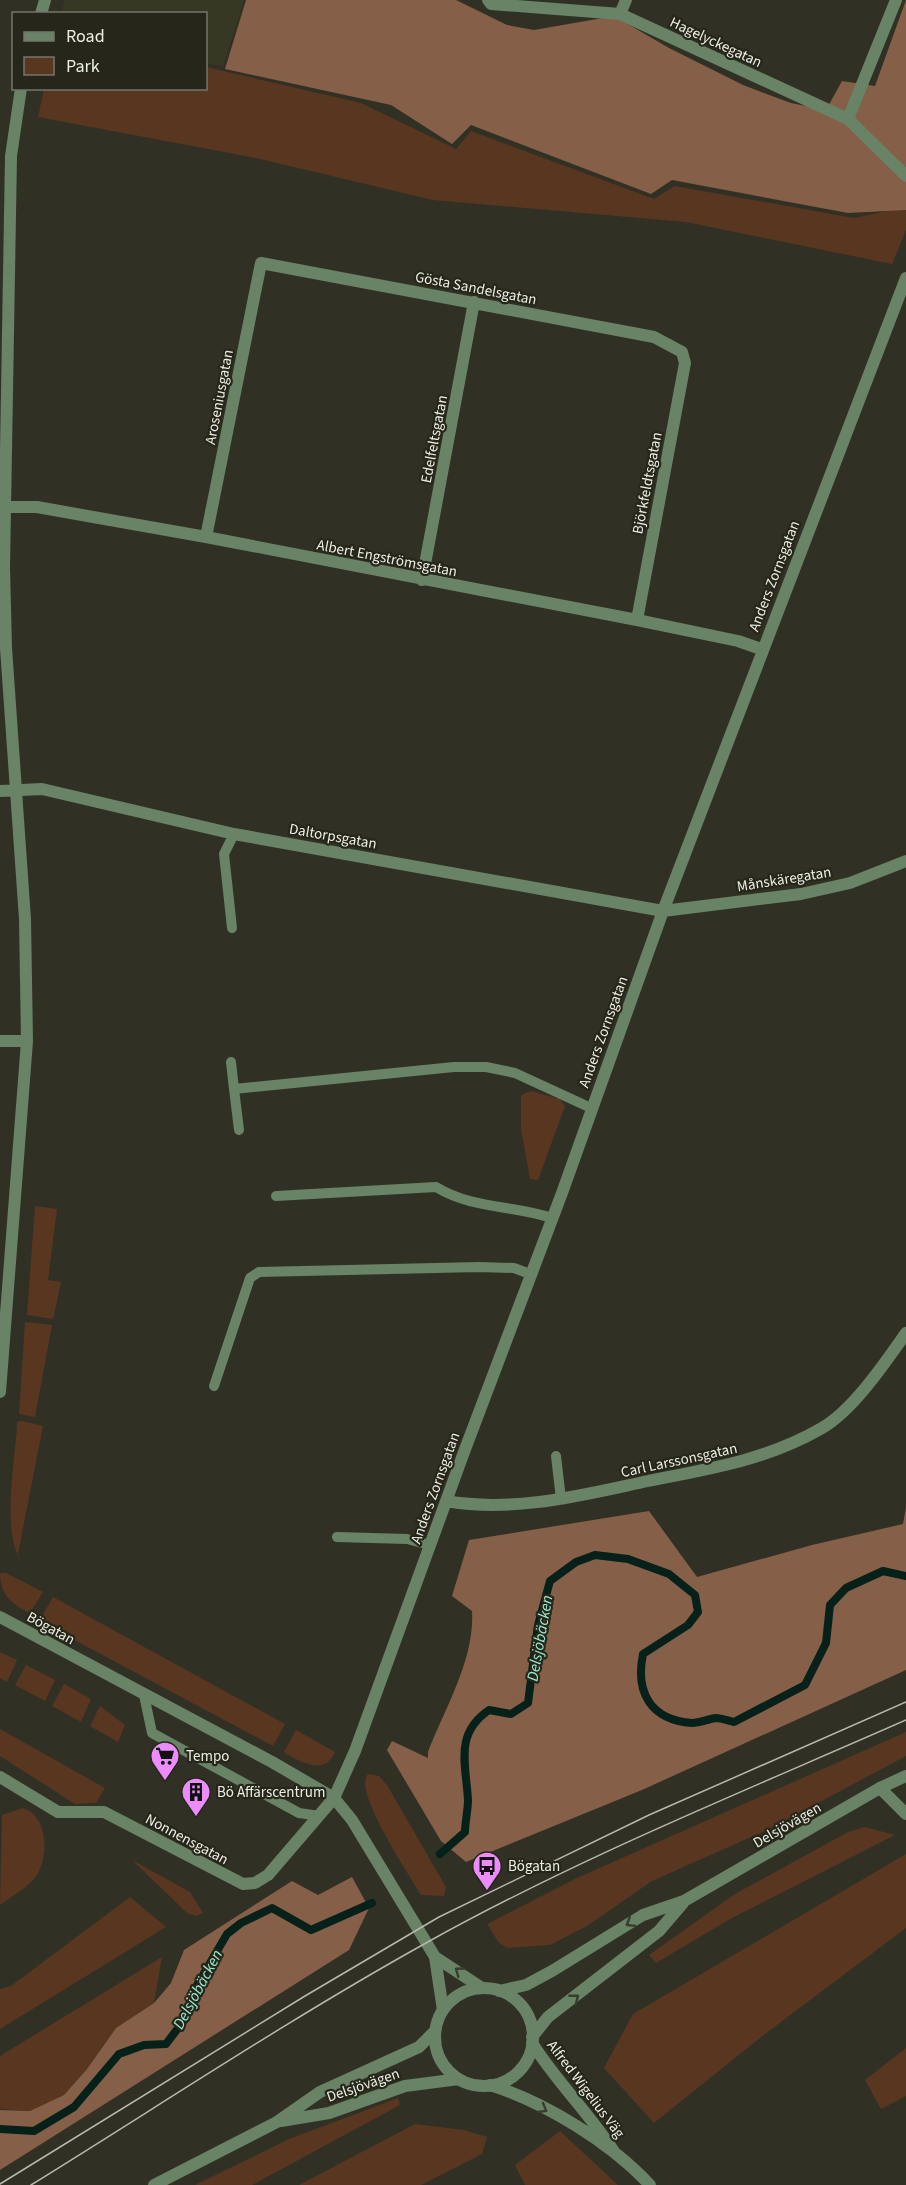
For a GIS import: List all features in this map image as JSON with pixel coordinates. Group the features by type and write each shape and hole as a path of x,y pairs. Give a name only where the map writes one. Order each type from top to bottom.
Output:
{"street":[{"name":"Hagelyckegatan","path":"488,0 491,4 620,14 848,119 906,176"},
{"path":"620,14 626,0"},
{"path":"848,119 896,0"},
{"path":"0,1392 27,1041 18,791 6,648 3,439 11,156 21,90"},
{"name":"Gösta Sandelsgatan","path":"261,263 654,337 682,352"},
{"name":"Aroseniusgatan","path":"206,537 261,263"},
{"name":"Anders Zornsgatan","path":"334,1798 359,1740 761,649 906,278"},
{"name":"Edelfeltsgatan","path":"422,580 474,302"},
{"name":"Björkfeldtsgatan","path":"637,620 685,363 682,352"},
{"name":"Albert Engströmsgatan","path":"5,507 37,507 206,537 637,620 738,641 761,649"},
{"name":"Daltorpsgatan","path":"0,791 42,789 234,834 663,911"},
{"name":"Månskäregatan","path":"663,911 801,894 850,883 906,861"},
{"path":"0,1041 27,1041"},
{"name":"Carl Larssonsgatan","path":"446,1502 474,1506 561,1499 756,1459 823,1428 849,1404 906,1333"},
{"name":"Bögatan","path":"0,1617 272,1762 334,1798 352,1820 435,1957 443,2010"},
{"name":"Delsjövägen","path":"499,1991 526,1985 643,1916 684,1901 880,1788 906,1776"},
{"name":"Nonnensgatan","path":"0,1777 58,1812 105,1812 243,1884 255,1883 268,1875 334,1798"},
{"path":"880,1788 906,1814"},
{"name":"Delsjövägen","path":"532,2040 548,2017 659,1931 684,1901"},
{"name":"Bögatan","path":"435,1957 482,1988"},
{"path":"482,1988 499,1991 515,1999 525,2011 532,2040 526,2061 520,2070 502,2082 490,2085 471,2084 448,2071 439,2057 435,2031 443,2010 459,1995 482,1988"},
{"name":"Delsjövägen","path":"154,2185 277,2122 320,2092 419,2047 435,2031"},
{"name":"Alfred Wigelius Väg","path":"532,2040 543,2060 591,2116 615,2153"},
{"name":"Delsjövägen","path":"277,2122 329,2113 405,2086 459,2079"},
{"name":"Alfred Wigelius Väg","path":"490,2085 517,2094 615,2153 650,2185"}],"lane":[{"path":"232,928 224,854 234,834"},
{"path":"231,1062 239,1130"},
{"path":"234,1089 454,1067 486,1067 515,1072 591,1108"},
{"path":"276,1196 436,1187 454,1198 469,1203 534,1212 552,1218"},
{"path":"214,1386 250,1278 259,1272 479,1267 514,1268 530,1274"},
{"path":"556,1456 561,1499"},
{"path":"338,1537 407,1539 430,1545"},
{"path":"144,1695 152,1732 299,1812 319,1816"}],"shaded area":[{"path":"65,0 244,0 223,66 207,63 207,12 61,12"},
{"path":"246,0 456,0 507,25 534,30 614,16 669,48 743,85 791,103 826,110 842,81 875,86 906,0 906,210 848,213 672,180 651,194 471,125 452,144 391,105 225,69"},
{"path":"906,1507 906,1670 642,1790 466,1862 441,1841 387,1750 392,1741 428,1758 428,1752 457,1683 469,1647 472,1611 452,1596 469,1540 649,1511 697,1577 812,1545 903,1524"},
{"path":"352,1877 369,1908 349,1950 0,2170 0,2110 30,2111 64,2095 87,2069 116,2028 154,2003 171,1983 184,1950 292,1881 318,1895"}],"green space":[{"path":"207,67 361,103 456,149 471,131 654,199 675,186 854,218 906,207 906,230 892,264 686,222 433,200 256,158 38,117 44,90 207,90"},
{"path":"531,1091 560,1099 565,1106 538,1180 530,1179 521,1129 521,1095"},
{"path":"35,1206 57,1209 48,1280 61,1282 53,1319 27,1315"},
{"path":"25,1322 52,1325 35,1417 19,1414"},
{"path":"17,1422 43,1426 18,1554 20,1559 15,1547 12,1531 11,1495"},
{"path":"0,1573 6,1573 43,1592 30,1613 8,1598 2,1587"},
{"path":"53,1597 285,1724 273,1746 39,1621"},
{"path":"0,1652 17,1660 7,1682 0,1678"},
{"path":"26,1665 55,1680 45,1701 15,1685"},
{"path":"64,1684 91,1699 81,1722 52,1706"},
{"path":"100,1706 125,1725 118,1742 90,1726"},
{"path":"0,1729 105,1788 96,1803 75,1804 0,1756"},
{"path":"296,1730 335,1752 331,1759 325,1764 313,1765 286,1754 284,1752"},
{"path":"906,1732 906,1756 769,1829 652,1881 587,1926 550,1945 508,1948 499,1943 487,1924 577,1878"},
{"path":"368,1774 379,1776 387,1785 446,1887 444,1896 421,1895 395,1853 375,1814 365,1783"},
{"path":"23,1808 31,1812 42,1827 44,1847 41,1867 34,1879 0,1905 2,1815"},
{"path":"865,1827 895,1835 730,1919 656,1963 649,1955 735,1894 848,1832"},
{"path":"906,1854 906,1928 765,2034 654,2123 604,2068 633,2014"},
{"path":"132,1860 190,1892 203,1913 196,1916 187,1913"},
{"path":"130,1897 166,1927 0,2029 0,1989 11,1986"},
{"path":"162,1957 154,2003 116,2028 87,2069 64,2095 30,2111 0,2109 0,2056"},
{"path":"906,2048 906,2096 881,2109 865,2080"},
{"path":"398,2098 400,2105 252,2185 195,2185 289,2139"},
{"path":"415,2124 464,2130 487,2137 482,2154 421,2185 299,2185"},
{"path":"560,2131 618,2185 525,2185 515,2165"}],"waterway":[{"name":"Delsjöbäcken","path":"440,1854 465,1832 468,1800 465,1750 471,1729 489,1710 511,1714 528,1703 538,1625 550,1581 576,1562 595,1555 628,1559 669,1574 695,1595 698,1612 688,1625 643,1654 641,1668 644,1692 656,1710 678,1721 692,1723 716,1718 734,1722 805,1685 826,1643 830,1605 846,1588 883,1571 906,1576"},
{"name":"Delsjöbäcken","path":"0,2129 34,2131 74,2107 119,2054 144,2045 166,2044 185,2019 196,1987 227,1934 241,1923 272,1908 311,1930 372,1903"}],"tram line":[{"path":"0,2184 305,1996 439,1917 649,1815 906,1702"},
{"path":"31,2185 326,2001 484,1912 603,1853 906,1720"}],"place":[{"name":"Tempo","path":"165,1782"},
{"name":"Bö Affärscentrum","path":"196,1818"},
{"name":"Bögatan","path":"487,1892"}]}
